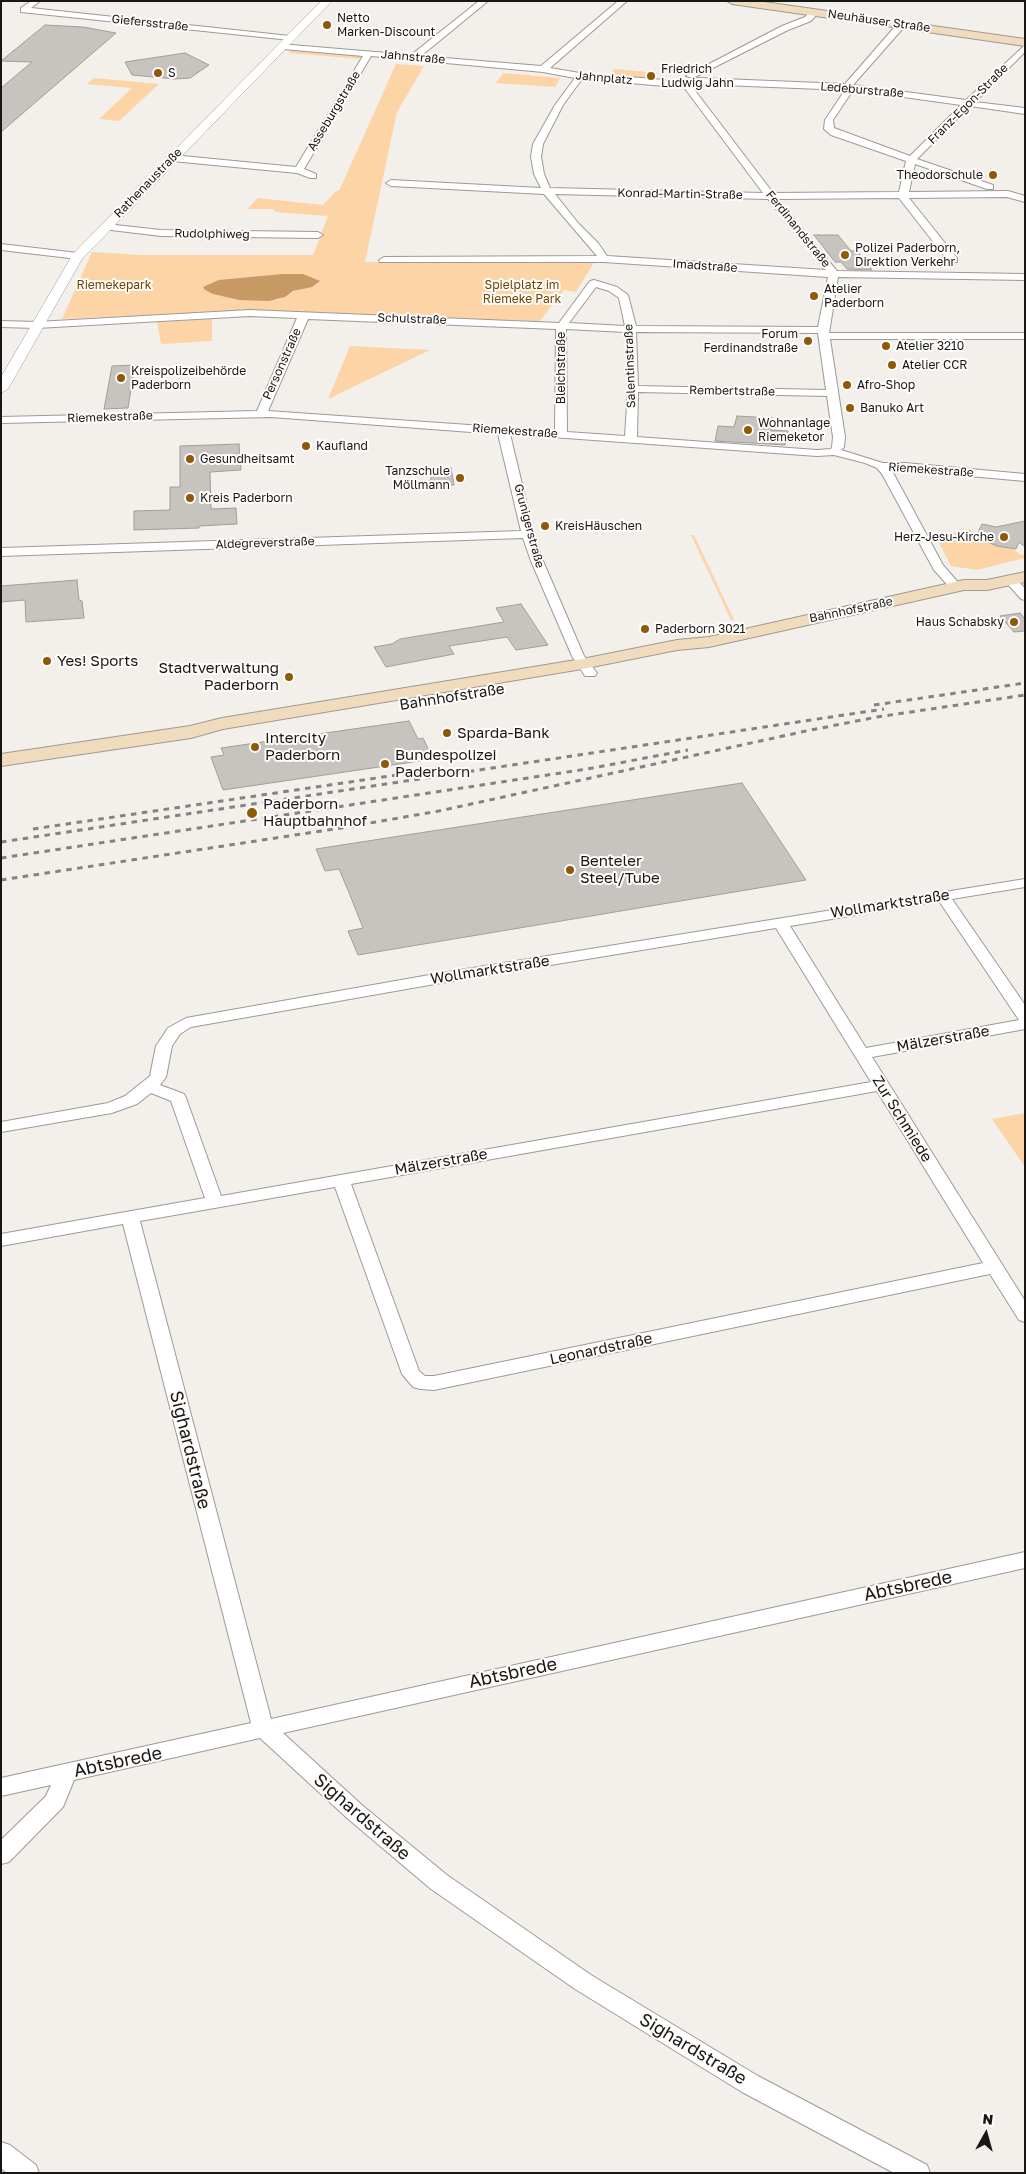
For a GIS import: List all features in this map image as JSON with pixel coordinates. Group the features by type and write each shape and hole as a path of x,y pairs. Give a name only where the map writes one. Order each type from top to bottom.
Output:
{"main road":[{"name":"Neuhäuser Straße","path":"732,1 1025,43"},
{"path":"815,12 826,4"},
{"name":"Bahnhofstraße","path":"960,586 978,578 1025,564"},
{"name":"Bahnhofstraße","path":"1,760 191,732 208,735 226,734 586,669 677,645 709,642 960,586 987,585 1017,578"}],"street":[{"name":"Giefersstraße","path":"36,1 24,10 287,42"},
{"name":"Rathenaustraße","path":"1,389 78,256 327,1"},
{"path":"414,58 484,1"},
{"path":"543,69 623,1"},
{"path":"694,79 793,24 808,19 815,12"},
{"path":"902,24 847,87 850,89 829,120 829,129 834,133 990,187"},
{"name":"Jahnstraße","path":"287,42 414,58 543,69"},
{"name":"Franz-Egon-Straße","path":"911,160 1025,47"},
{"name":"Asseburgstraße","path":"299,170 369,53"},
{"name":"Jahnplatz","path":"543,69 580,76 694,79"},
{"path":"580,76 559,105 538,144 536,157 539,174 547,191 575,225 595,245 604,259"},
{"name":"Jahnplatz","path":"672,78 675,86 687,86 694,79"},
{"name":"Ledeburstraße","path":"694,79 847,87 1025,111"},
{"name":"Ferdinandstraße","path":"687,86 771,196 834,274 824,333 831,393 839,437 838,447 834,452"},
{"name":"Asseburgstraße","path":"172,158 299,170 313,176"},
{"path":"911,160 903,196 953,260"},
{"path":"391,183 547,191"},
{"name":"Konrad-Martin-Straße","path":"547,191 771,196 1008,194 1025,199"},
{"name":"Rudolphiweg","path":"106,227 227,235 318,235"},
{"path":"1,247 78,256"},
{"name":"Imadstraße","path":"384,260 604,259 834,274 1025,277"},
{"name":"Bleichstraße","path":"561,435 561,327 594,283"},
{"name":"Salentinstraße","path":"594,283 613,289 624,297 631,329 631,439"},
{"name":"Schulstraße","path":"1,324 37,325 218,314 304,315 561,327 1025,336"},
{"name":"Personstraße","path":"261,414 304,315"},
{"name":"Rembertstraße","path":"632,389 831,393"},
{"name":"Riemekestraße","path":"1,420 261,414 834,452 881,466 905,466 1025,478"},
{"name":"Grunigerstraße","path":"503,430 528,534 554,602 586,669"},
{"path":"881,466 887,472 938,566 960,586"},
{"name":"Aldegreverstraße","path":"1,552 528,534"},
{"path":"1017,578 1025,596"},
{"name":"Wollmarktstraße","path":"1,1127 112,1108 131,1100 149,1087 158,1077 164,1046 174,1031 186,1023 416,982 1025,883"},
{"path":"942,895 1025,1017"},
{"name":"Zur Schmiede","path":"780,922 1025,1316"},
{"name":"Mälzerstraße","path":"862,1054 1025,1024"},
{"name":"Mälzerstraße","path":"1,1240 881,1085"},
{"path":"149,1087 178,1098 215,1202"},
{"name":"Leonardstraße","path":"341,1180 411,1374 420,1382 434,1383 995,1268"},
{"name":"Sighardstraße","path":"130,1217 263,1728 355,1812 439,1882 583,1982 750,2084 918,2173"},
{"name":"Abtsbrede","path":"1,1787 1025,1560"},
{"path":"1,1855 55,1801 66,1773"},
{"path":"1,2153 27,2173"}],"green space":[{"path":"293,48 361,55 362,57 360,59 289,53"},
{"name":"Riemekepark","path":"396,64 424,66 397,112 365,262 595,261 576,292 564,290 539,322 250,311 62,319 92,252 142,255 313,255 328,216 275,212 273,209 247,209 258,198 323,205 336,191 339,191","holes":["282,274 306,275 297,290 278,300 239,300 214,294 204,289 251,278"]},
{"path":"614,69 660,73 643,79 610,75"},
{"path":"503,73 560,78 555,87 496,83"},
{"path":"94,78 159,84 119,121 99,119 132,88 87,84"},
{"path":"212,319 212,341 161,344 157,322"},
{"path":"350,346 430,350 328,399"},
{"path":"970,529 985,542 1013,549 1021,555 1025,554 1025,558 977,570 951,566 936,537"},
{"path":"691,535 694,535 734,620 731,620"},
{"path":"1025,1113 1025,1167 992,1119"}],"shaded area":[{"path":"303,274 320,281 312,287 293,291 285,297 269,301 239,300 213,294 203,287 219,280"}],"building":[{"path":"45,25 83,27 116,33 1,132 1,88 32,62 1,61"},
{"path":"185,53 209,65 190,78 175,79 132,75 125,62"},
{"name":"Polizei Paderborn, Direktion Verkehr","path":"814,235 838,235 851,251 857,251 872,270 847,269 841,262 835,262"},
{"path":"135,365 128,408 104,409 112,366"},
{"name":"Wohnanlage Riemeketor","path":"737,416 773,418 771,430 788,431 785,445 715,441 718,426 734,427"},
{"path":"239,444 241,470 210,472 211,509 236,508 237,524 199,526 199,528 134,530 134,511 170,510 170,487 180,487 180,446"},
{"path":"451,468 454,485 428,486 435,469"},
{"name":"Herz-Jesu-Kirche","path":"1025,521 1025,547 1019,542 1016,549 997,546 976,537 982,524 996,527"},
{"path":"77,580 79,600 82,601 84,618 26,622 25,600 1,602 1,586"},
{"path":"521,604 548,645 516,650 507,637 449,646 454,654 386,667 374,647 392,644 400,639 504,622 496,608"},
{"name":"Haus Schabsky","path":"1020,613 1025,619 1025,631 1014,632 1000,616"},
{"path":"409,721 418,739 423,738 433,759 223,790 211,757 224,755 221,748"},
{"name":"Benteler Steel/Tube","path":"742,783 806,880 358,955 348,931 363,928 350,895 339,869 325,871 316,849"}],"railway":[{"path":"874,705 1025,683"},
{"path":"1,880 341,828 439,811 806,731 877,717 1025,695"},
{"path":"1,842 884,709"},
{"path":"1,858 587,769 688,750"},
{"path":"33,829 444,768"}],"place":[{"name":"Netto Marken-Discount","path":"327,25"},
{"name":"S","path":"158,73"},
{"name":"Friedrich Ludwig Jahn","path":"651,76"},
{"name":"Theodorschule","path":"993,175"},
{"name":"Polizei Paderborn, Direktion Verkehr","path":"845,255"},
{"name":"Atelier Paderborn","path":"814,296"},
{"name":"Forum Ferdinandstraße","path":"808,341"},
{"name":"Atelier 3210","path":"886,346"},
{"name":"Atelier CCR","path":"892,365"},
{"name":"Kreispolizeibehörde Paderborn","path":"121,378"},
{"name":"Afro-Shop","path":"847,385"},
{"name":"Banuko Art","path":"850,408"},
{"name":"Wohnanlage Riemeketor","path":"748,430"},
{"name":"Kaufland","path":"306,446"},
{"name":"Gesundheitsamt","path":"190,459"},
{"name":"Tanzschule Möllmann","path":"460,478"},
{"name":"Kreis Paderborn","path":"190,498"},
{"name":"KreisHäuschen","path":"545,526"},
{"name":"Herz-Jesu-Kirche","path":"1004,537"},
{"name":"Haus Schabsky","path":"1014,622"},
{"name":"Paderborn 3021","path":"645,629"},
{"name":"Yes! Sports","path":"47,661"},
{"name":"Stadtverwaltung Paderborn","path":"289,677"},
{"name":"Sparda-Bank","path":"447,733"},
{"name":"Intercity Paderborn","path":"255,747"},
{"name":"Bundespolizei Paderborn","path":"385,764"},
{"name":"Paderborn Hauptbahnhof","path":"252,813"},
{"name":"Benteler Steel/Tube","path":"570,870"}],"park label":[{"name":"Spielplatz im Riemeke Park","path":"522,292"}]}
